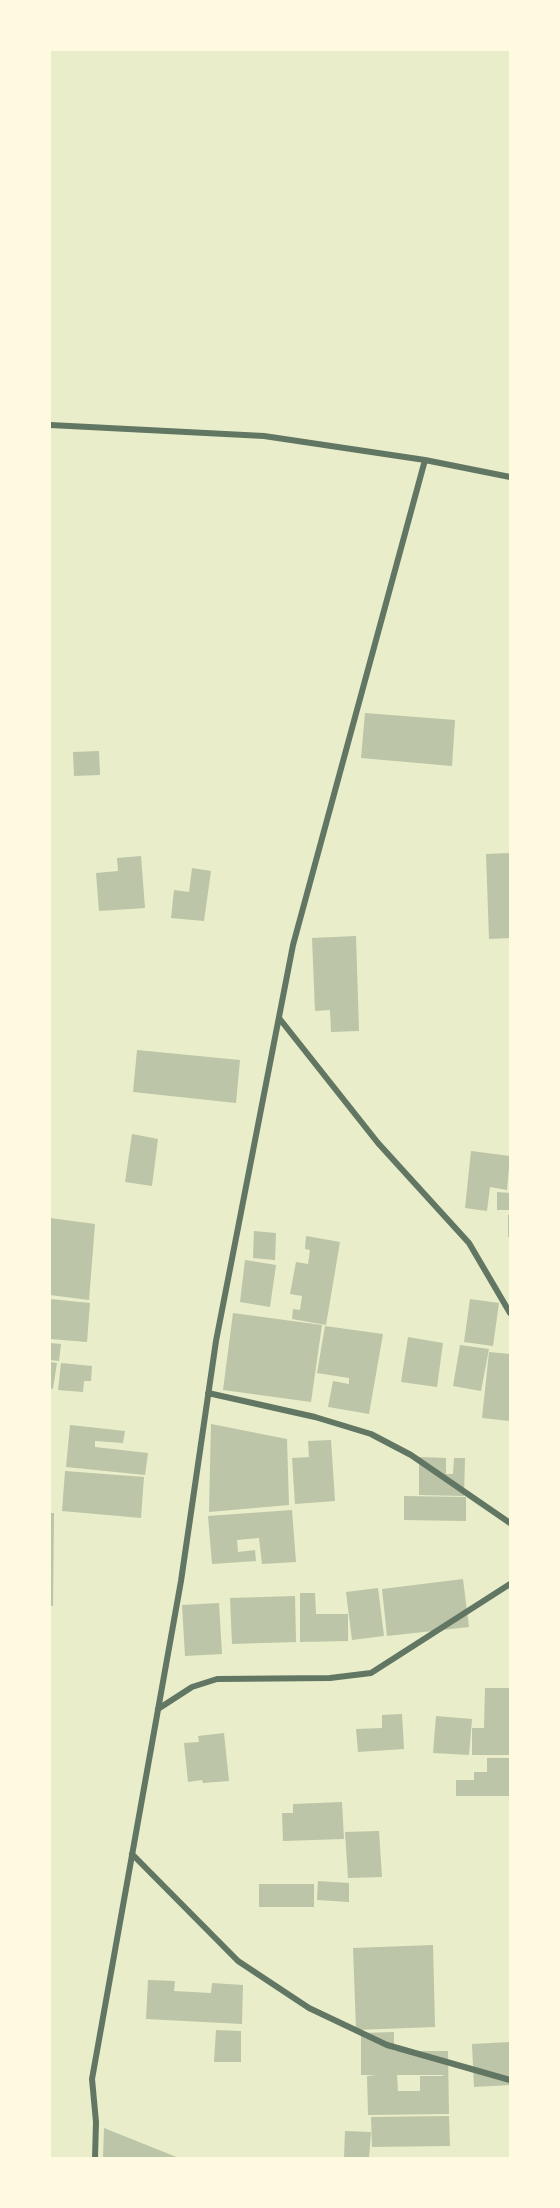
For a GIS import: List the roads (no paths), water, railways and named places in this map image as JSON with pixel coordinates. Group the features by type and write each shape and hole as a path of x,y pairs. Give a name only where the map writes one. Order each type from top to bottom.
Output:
{"street":[{"path":"50,425 264,436 425,460 510,477"},
{"path":"95,2158 96,2122 92,2079 181,1581 216,1341 293,945 425,460"},
{"path":"279,1018 378,1143 469,1243 510,1313"},
{"path":"208,1393 315,1417 371,1434 411,1455 510,1523"},
{"path":"158,1709 192,1687 217,1679 330,1678 371,1673 510,1584"},
{"path":"132,1854 238,1960 309,2008 387,2045 510,2080"}]}
